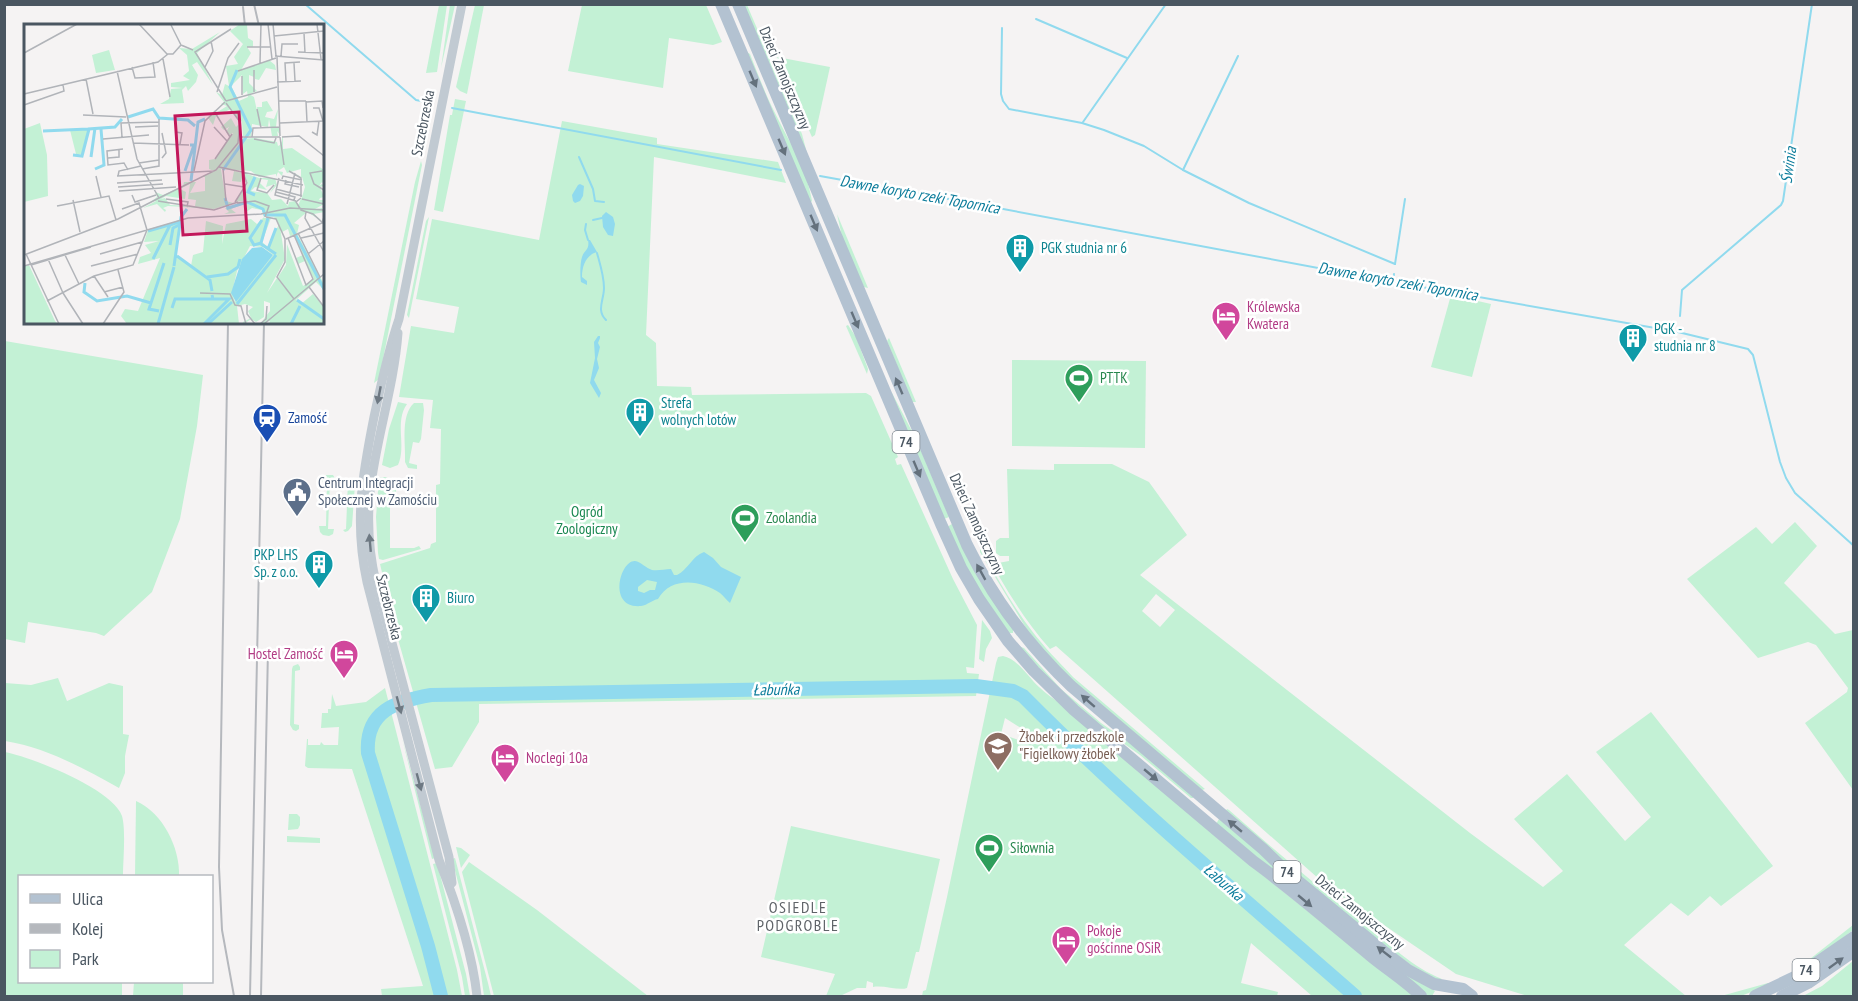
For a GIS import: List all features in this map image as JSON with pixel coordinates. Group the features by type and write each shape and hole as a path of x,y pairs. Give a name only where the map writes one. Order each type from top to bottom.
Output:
{"main road":[{"name":"Dzieci Zamojszczyzny","path":"721,4 937,516 965,575 990,615 1021,656 1074,710 1253,861 1421,996"},
{"name":"Dzieci Zamojszczyzny","path":"738,4 967,545 985,579 1011,619 1042,657 1071,686 1263,849 1288,873 1408,970 1434,984 1453,987"},
{"name":"74","path":"1755,996 1799,975 1854,937"},
{"name":"74","path":"1782,996 1821,974 1854,951"},
{"name":"74","path":"1453,987 1472,995"},
{"path":"1439,996 1453,987"}],"street":[{"name":"Szczebrzeska","path":"462,4 399,319 396,356 372,479 369,528 374,574 398,683 448,857 454,897 477,996"}],"green space":[{"path":"439,5 447,5 437,72 426,73"},
{"path":"450,5 455,5 441,68"},
{"path":"475,5 484,5 467,94 456,87"},
{"path":"582,5 706,5 722,42 713,45 669,38 663,88 568,71"},
{"path":"743,5 747,5 802,134 809,161"},
{"path":"745,51 750,54 769,100 802,168 810,190 812,201 810,203"},
{"path":"777,57 830,67 815,135 812,137"},
{"path":"455,99 466,101 443,212 434,210 450,115 452,115"},
{"name":"Ogród Zoologiczny","path":"562,121 657,138 657,144 778,162 786,183 654,157 646,335 656,343 657,386 691,387 692,395 866,393 871,396 898,457 895,459 897,465 901,464 953,579 977,625 974,668 966,667 967,673 979,674 976,696 479,704 479,722 452,767 435,769 396,632 380,564 430,548 431,544 436,542 436,485 440,484 441,429 430,428 433,400 399,397 411,326 454,333 459,307 416,299 432,219 539,240"},
{"path":"421,161 379,379 374,383 415,182"},
{"path":"837,214 868,288 864,287 843,241"},
{"path":"429,217 409,318 407,315 426,221"},
{"path":"1451,295 1491,304 1472,377 1431,367"},
{"path":"848,325 856,337 868,369 867,374 846,326"},
{"path":"889,338 916,402 912,402 887,341"},
{"path":"5,341 203,375 197,426 180,519 152,592 104,636 28,622 25,643 5,639"},
{"name":"PTTK","path":"1012,360 1146,361 1145,448 1012,446"},
{"path":"892,393 916,439 949,517 944,519 890,394"},
{"path":"398,402 407,404 401,418 400,458 398,465 390,468 382,465 389,429"},
{"path":"414,403 423,403 424,410 421,439 419,443 413,442 409,463 417,465 417,469 408,468 405,462 405,423"},
{"path":"1054,464 1112,464 1149,482 1187,535 1140,575 1470,833 1543,887 1563,871 1514,819 1567,774 1625,841 1651,817 1596,752 1651,712 1773,866 1721,906 1710,896 1688,916 1671,903 1624,945 1686,996 1528,996 1456,974 1328,887 1056,646 1050,649 1021,612 982,546 983,542 989,542 993,562 1009,561 1009,556 1000,556 996,553 996,541 1000,538 1009,538 1007,469 1054,470","holes":["1156,594 1175,610 1160,627 1142,611"]},
{"path":"324,475 333,475 336,480 330,480 328,529 334,529 333,534 329,536 320,532 319,526 326,526 327,482 320,481"},
{"path":"385,477 393,480 396,486 396,494 390,495 390,548 419,546 421,549 383,560 379,559 378,553 376,517 379,478"},
{"path":"352,480 355,484 352,526 345,532 343,530 346,529 348,481 345,481"},
{"path":"1795,522 1817,546 1784,583 1835,634 1853,630 1853,790 1805,723 1847,692 1848,688 1816,645 1808,642 1758,658 1687,579 1756,527 1772,544"},
{"path":"952,524 1013,629 1013,633 1009,633 971,578 947,527"},
{"path":"980,547 1018,611 1057,660 1073,677 1205,789 1202,790 1069,679 1035,643 980,552"},
{"path":"982,620 992,638 986,649 984,662 979,659"},
{"path":"1018,646 1024,648 1061,689 1101,723 1134,746 1193,798 1109,733 1061,692"},
{"path":"1003,656 1014,661 1042,690 1063,705 1230,849 1414,996 1312,996 1251,943 1241,983 1278,992 1277,996 922,996 923,991 926,990 947,897 998,657","holes":["1005,718 1021,728 1019,740 1001,734"]},
{"path":"298,664 300,670 295,671 294,724 299,725 299,729 296,731 290,725 292,669"},
{"path":"58,678 67,701 109,683 123,686 123,734 129,735 125,773 119,788 50,753 5,741 5,683 31,685"},
{"path":"385,688 462,996 382,996 381,989 423,986 352,769 308,768 305,766 307,739 308,745 320,745 321,742 324,745 338,745 339,727 321,728 322,713 328,713 328,709 331,709 332,694 336,706 366,702"},
{"path":"402,738 435,858 432,859"},
{"path":"5,752 51,767 104,795 122,816 124,846 123,875 18,875 18,983 122,983 122,996 5,996"},
{"path":"136,801 154,814 168,832 179,865 179,875 135,875"},
{"path":"1227,809 1403,956 1442,979 1438,980 1411,965 1362,929 1225,812"},
{"path":"289,814 297,814 300,817 298,829 288,830"},
{"path":"1219,819 1410,977 1435,991 1432,996 1428,996 1216,824"},
{"path":"791,826 940,859 919,952 916,952 907,988 873,987 873,983 867,981 866,988 857,988 840,996 826,996 835,974 761,957"},
{"path":"287,836 320,838 320,843 287,842"},
{"path":"456,847 470,855 461,868"},
{"path":"455,858 491,996 484,996 480,967 452,859"},
{"path":"469,862 537,910 648,996 494,996 462,872"},
{"path":"437,863 470,996 465,996 433,864"},
{"path":"1853,925 1853,930 1813,961 1810,959"},
{"path":"1853,961 1853,996 1803,996 1822,986"},
{"path":"134,983 183,983 183,996 133,996"},
{"path":"1768,983 1769,985 1741,996 1721,996"}],"water":[{"path":"580,184 584,186 583,196 575,203 572,195"},
{"path":"606,212 613,217 615,224 613,236 608,235 603,227 602,216"},
{"path":"588,240 597,252 587,258 584,265 582,277 587,281 587,285 581,282 580,270"},
{"path":"600,336 597,359 599,368 594,380 601,393 599,398 590,383 595,358 594,342"},
{"path":"704,552 721,567 741,577 730,603 720,593 704,585 687,582 670,587 658,599 641,606 630,605 620,593 621,576 630,563 635,561 652,570 671,569 674,575 677,575","holes":["647,580 657,582 655,590 644,593 638,591 638,587"]}],"waterway":[{"name":"Dawne koryto rzeki Topornica","path":"305,4 416,100 431,103"},
{"path":"1083,122 1166,4"},
{"name":"Świnia","path":"1680,316 1682,290 1783,201 1812,4"},
{"path":"1036,19 1127,58"},
{"path":"1002,28 1001,94 1009,109 1082,123 1144,146 1183,170 1249,203 1395,264"},
{"path":"1183,170 1238,56"},
{"name":"Dawne koryto rzeki Topornica","path":"452,108 781,170"},
{"path":"579,157 593,189 595,201 604,202"},
{"name":"Dawne koryto rzeki Topornica","path":"820,176 1678,332 1748,349 1753,355 1786,478 1795,493 1854,546"},
{"path":"1395,264 1405,199"},
{"path":"593,220 602,218"},
{"path":"586,224 588,240"},
{"path":"597,253 604,284 601,312 606,320"},
{"path":"1393,282 1394,274"},
{"name":"Łabuńka","path":"441,996 428,946 368,753 368,739 372,727 385,710 406,701 431,695 976,686 1013,691 1023,696 1145,812 1355,996"}],"railway":[{"path":"254,4 259,24"},
{"path":"243,7 245,24"},
{"path":"228,324 219,867 222,930 234,996"},
{"path":"250,996 264,324"},
{"path":"261,996 268,649"}],"place":[{"name":"PGK studnia nr 6","path":"1020,274"},
{"name":"Królewska Kwatera","path":"1226,342"},
{"name":"PGK - studnia nr 8","path":"1633,364"},
{"name":"PTTK","path":"1079,404"},
{"name":"Strefa wolnych lotów","path":"640,438"},
{"name":"Zamość","path":"267,444"},
{"name":"Centrum Integracji Społecznej w Zamościu","path":"297,518"},
{"name":"Zoolandia","path":"745,544"},
{"name":"PKP LHS Sp. z o.o.","path":"319,590"},
{"name":"Biuro","path":"426,624"},
{"name":"Hostel Zamość","path":"344,680"},
{"name":"Żłobek i przedszkole \"Figielkowy żłobek\"","path":"998,772"},
{"name":"Noclegi 10a","path":"505,784"},
{"name":"Siłownia","path":"989,874"},
{"name":"Pokoje gościnne OSiR","path":"1066,966"}],"district":[{"name":"OSIEDLE PODGROBLE","path":"798,916"}]}
